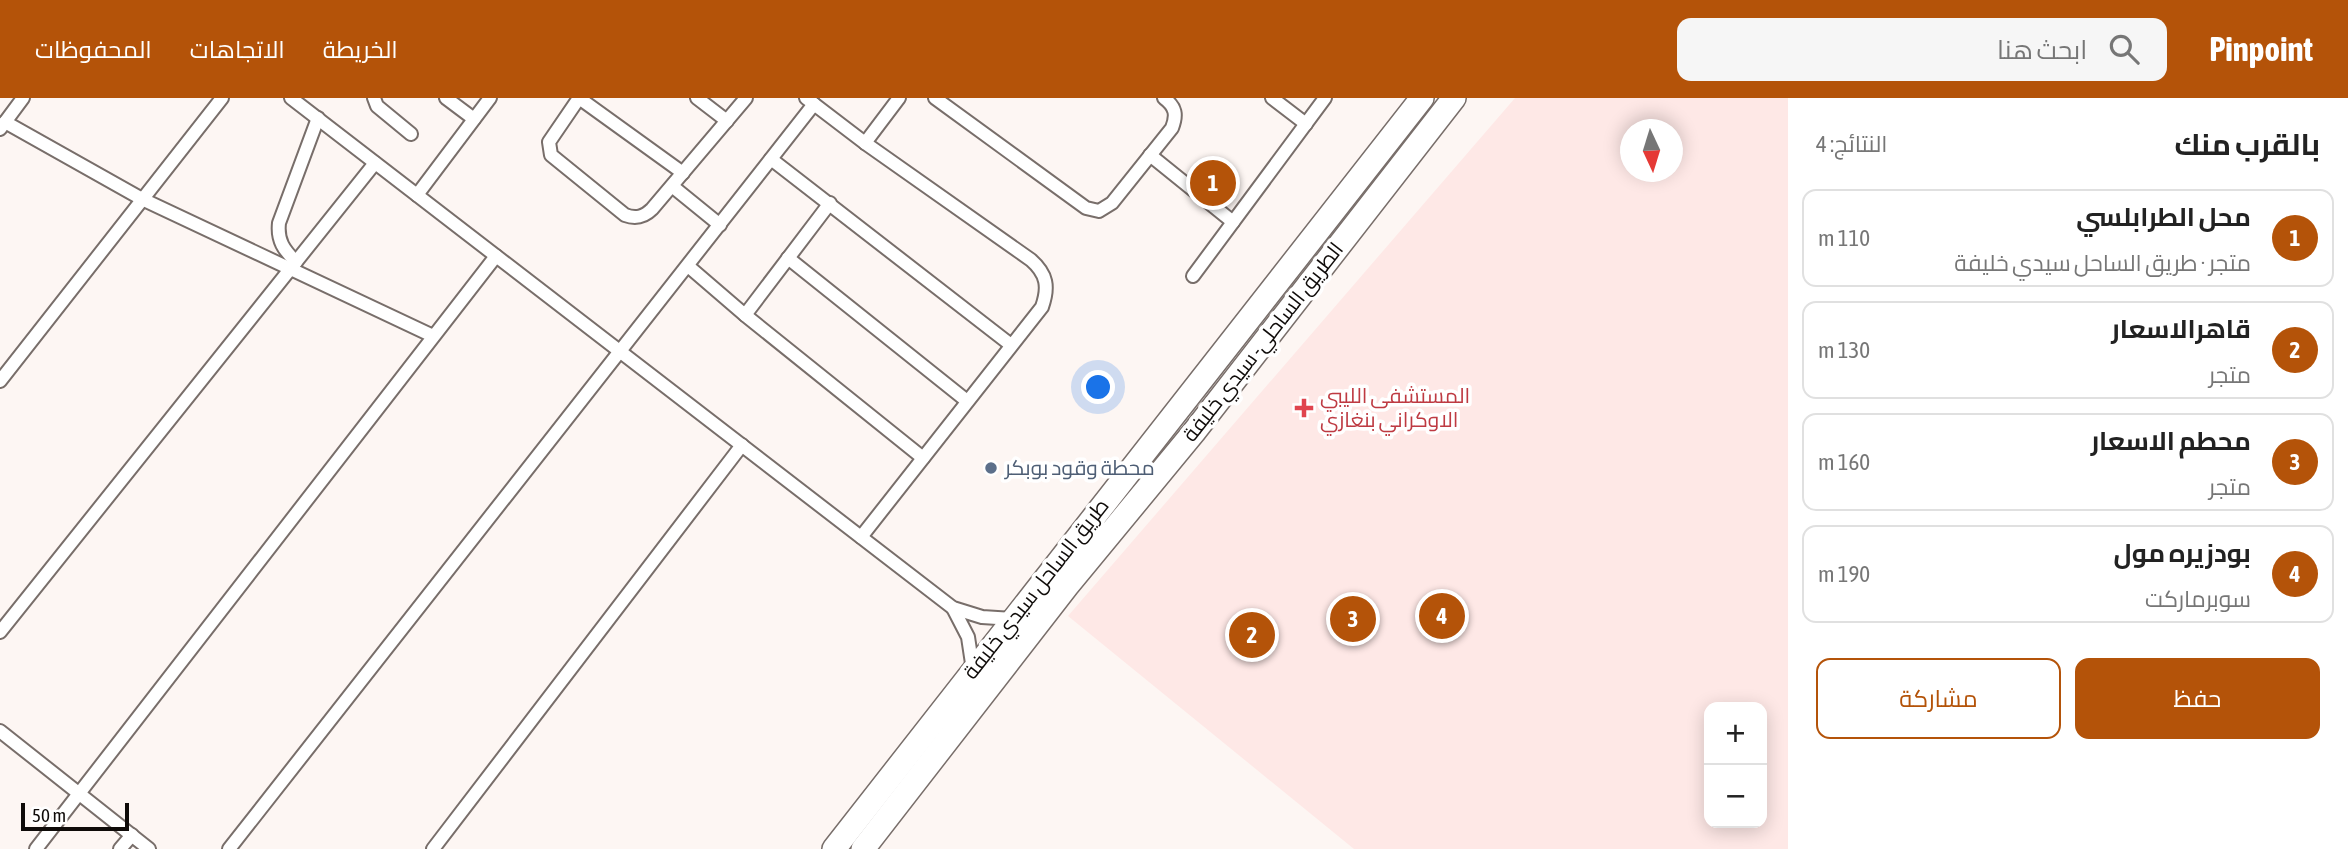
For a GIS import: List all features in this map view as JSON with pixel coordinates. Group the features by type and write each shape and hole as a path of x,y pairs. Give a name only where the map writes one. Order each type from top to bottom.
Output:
{"highway":[{"name":"طريق الساحل سيدي خليفة","path":"834,849 1422,98"},
{"name":"الطريق الساحلي- سيدي خليفة","path":"863,849 1067,586 1194,432 1454,98"}],"street":[{"path":"23,98 3,126 142,199 293,265 433,337"},
{"path":"0,381 222,98"},
{"path":"291,98 953,608 982,617 1013,619"},
{"path":"374,98 377,106 411,134"},
{"path":"446,98 474,120"},
{"path":"417,195 490,98"},
{"path":"683,173 579,98 549,142 548,149 556,160 625,215 632,217 647,214 672,186 683,173 727,121 746,98"},
{"path":"697,98 727,121"},
{"path":"865,143 899,98"},
{"path":"935,98 1091,211 1099,211 1112,204 1172,128 1175,110 1164,98"},
{"path":"1272,98 1306,124"},
{"path":"1193,276 1325,98"},
{"path":"229,849 620,349 688,267 771,159 810,101 1041,269 1046,280 1047,294 1042,307 861,537"},
{"path":"293,265 282,247 279,223 318,118"},
{"path":"1150,155 1233,222"},
{"path":"771,159 1012,345"},
{"path":"0,632 376,163"},
{"path":"672,186 720,225"},
{"path":"745,315 830,203"},
{"path":"36,849 496,256"},
{"path":"788,258 967,401"},
{"path":"688,267 923,458"},
{"path":"433,849 742,445"},
{"path":"953,608 968,638 973,670"},
{"path":"0,731 149,849"},
{"path":"120,849 132,835"}],"shaded area":[{"path":"1515,98 1788,98 1788,849 1354,849 1068,616"}],"place":[{"name":"محل الطرابلسي","path":"1213,183"},
{"name":"المستشفى الليبي الاوكراني بنغازي","path":"1304,408"},
{"name":"محطة وقود بوبكر","path":"991,468"},
{"name":"بودزيره مول","path":"1442,616"},
{"name":"محطم الاسعار","path":"1353,619"},
{"name":"قاهرالاسعار","path":"1252,635"}]}
